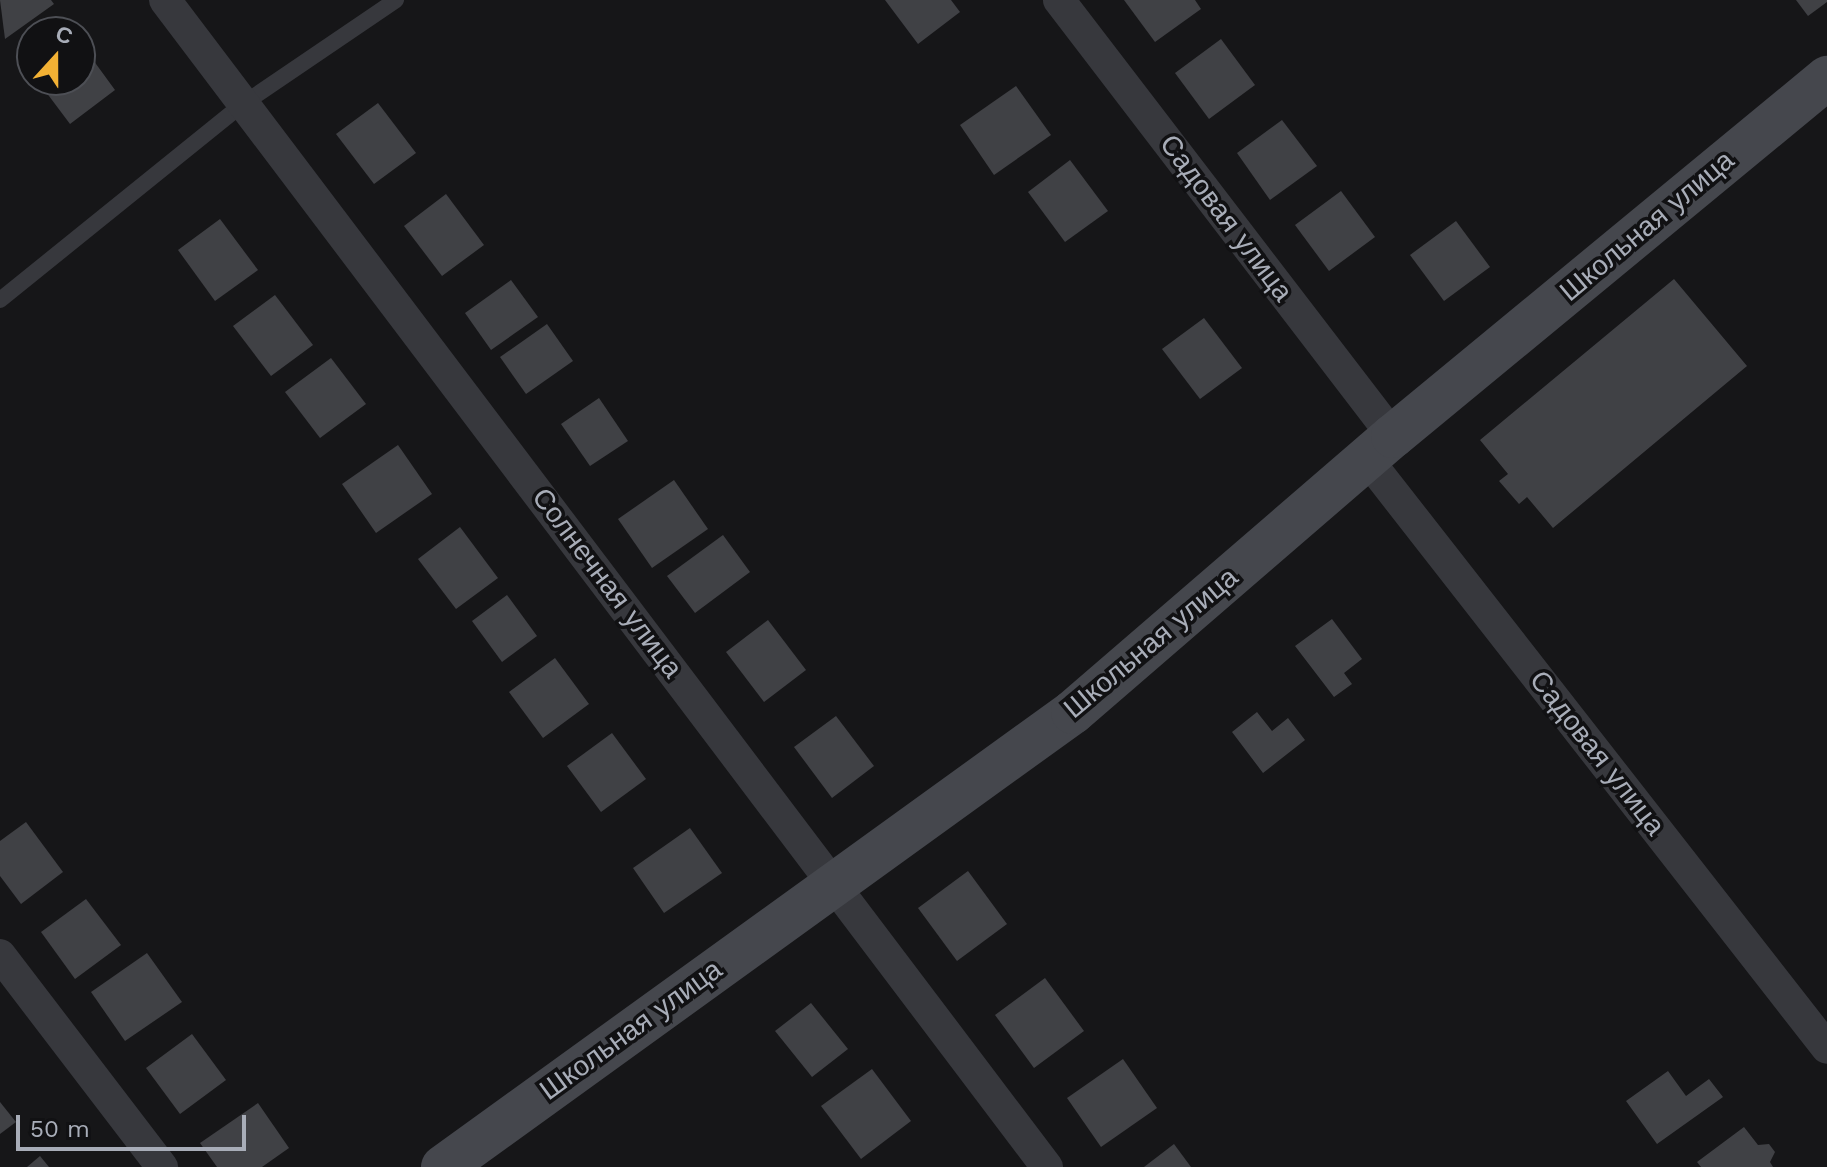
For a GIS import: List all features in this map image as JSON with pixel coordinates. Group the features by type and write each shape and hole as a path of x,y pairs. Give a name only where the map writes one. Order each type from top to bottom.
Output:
{"street":[{"name":"Солнечная улица","path":"165,0 1047,1167"},
{"name":"Садовая улица","path":"1059,0 1380,448 1827,1048"},
{"name":"Школьная улица","path":"443,1167 1073,712 1380,448 1827,78"},
{"path":"0,955 162,1167"}],"lane":[{"path":"0,300 243,104 396,0"}],"building":[{"path":"0,0 51,0 54,4 37,16 16,16 16,31 5,39"},
{"path":"885,0 951,0 960,12 918,44"},
{"path":"1124,0 1195,0 1201,9 1155,42"},
{"path":"1796,0 1827,0 1827,2 1808,16"},
{"path":"1221,39 1255,85 1209,119 1175,73"},
{"path":"96,64 115,90 70,124 49,96 96,96"},
{"path":"1016,86 1051,135 994,175 960,125"},
{"path":"378,103 416,153 374,184 336,134"},
{"path":"1282,120 1317,166 1270,200 1237,153"},
{"path":"1070,160 1108,211 1065,242 1028,192"},
{"path":"1341,191 1375,237 1329,271 1295,225"},
{"path":"446,194 484,245 442,276 404,226"},
{"path":"220,219 258,270 215,301 178,250"},
{"path":"1456,221 1490,267 1444,301 1410,255"},
{"path":"1674,279 1747,366 1553,528 1527,497 1519,504 1499,481 1508,474 1480,440"},
{"path":"511,280 538,317 491,350 465,313"},
{"path":"275,295 313,345 271,376 233,326"},
{"path":"1204,318 1242,368 1200,399 1162,349"},
{"path":"547,324 573,361 526,394 500,357"},
{"path":"331,358 366,404 320,438 285,392"},
{"path":"599,398 628,441 590,466 561,424"},
{"path":"398,445 432,494 376,533 342,484"},
{"path":"674,480 708,529 652,568 618,519"},
{"path":"460,527 498,578 456,609 418,559"},
{"path":"723,535 750,572 695,613 667,576"},
{"path":"507,595 537,636 502,662 472,621"},
{"path":"1332,619 1362,659 1344,673 1352,684 1334,697 1295,646"},
{"path":"768,620 806,670 764,702 726,652"},
{"path":"555,658 589,704 543,738 509,692"},
{"path":"1257,712 1272,731 1288,718 1305,740 1263,773 1232,732"},
{"path":"836,716 874,766 832,798 794,747"},
{"path":"612,733 646,779 601,812 567,766"},
{"path":"26,822 63,872 21,904 0,876 0,841"},
{"path":"690,828 722,873 664,913 633,868"},
{"path":"968,871 1007,924 957,961 918,908"},
{"path":"86,899 121,945 75,979 41,932"},
{"path":"147,953 182,1002 125,1041 91,992"},
{"path":"1045,978 1084,1031 1034,1068 995,1015"},
{"path":"811,1003 848,1049 812,1077 775,1031"},
{"path":"192,1034 226,1080 180,1114 146,1068"},
{"path":"1123,1059 1157,1108 1101,1147 1067,1098"},
{"path":"872,1069 911,1121 861,1159 821,1106"},
{"path":"1668,1071 1686,1096 1709,1079 1723,1097 1657,1144 1626,1101"},
{"path":"0,1102 16,1122 0,1134"},
{"path":"258,1103 289,1148 262,1167 217,1167 200,1143"},
{"path":"1744,1127 1758,1145 1769,1144 1775,1152 1770,1162 1773,1167 1701,1167 1697,1162"},
{"path":"1174,1144 1191,1167 1144,1167"},
{"path":"40,1156 49,1167 27,1167"}]}
